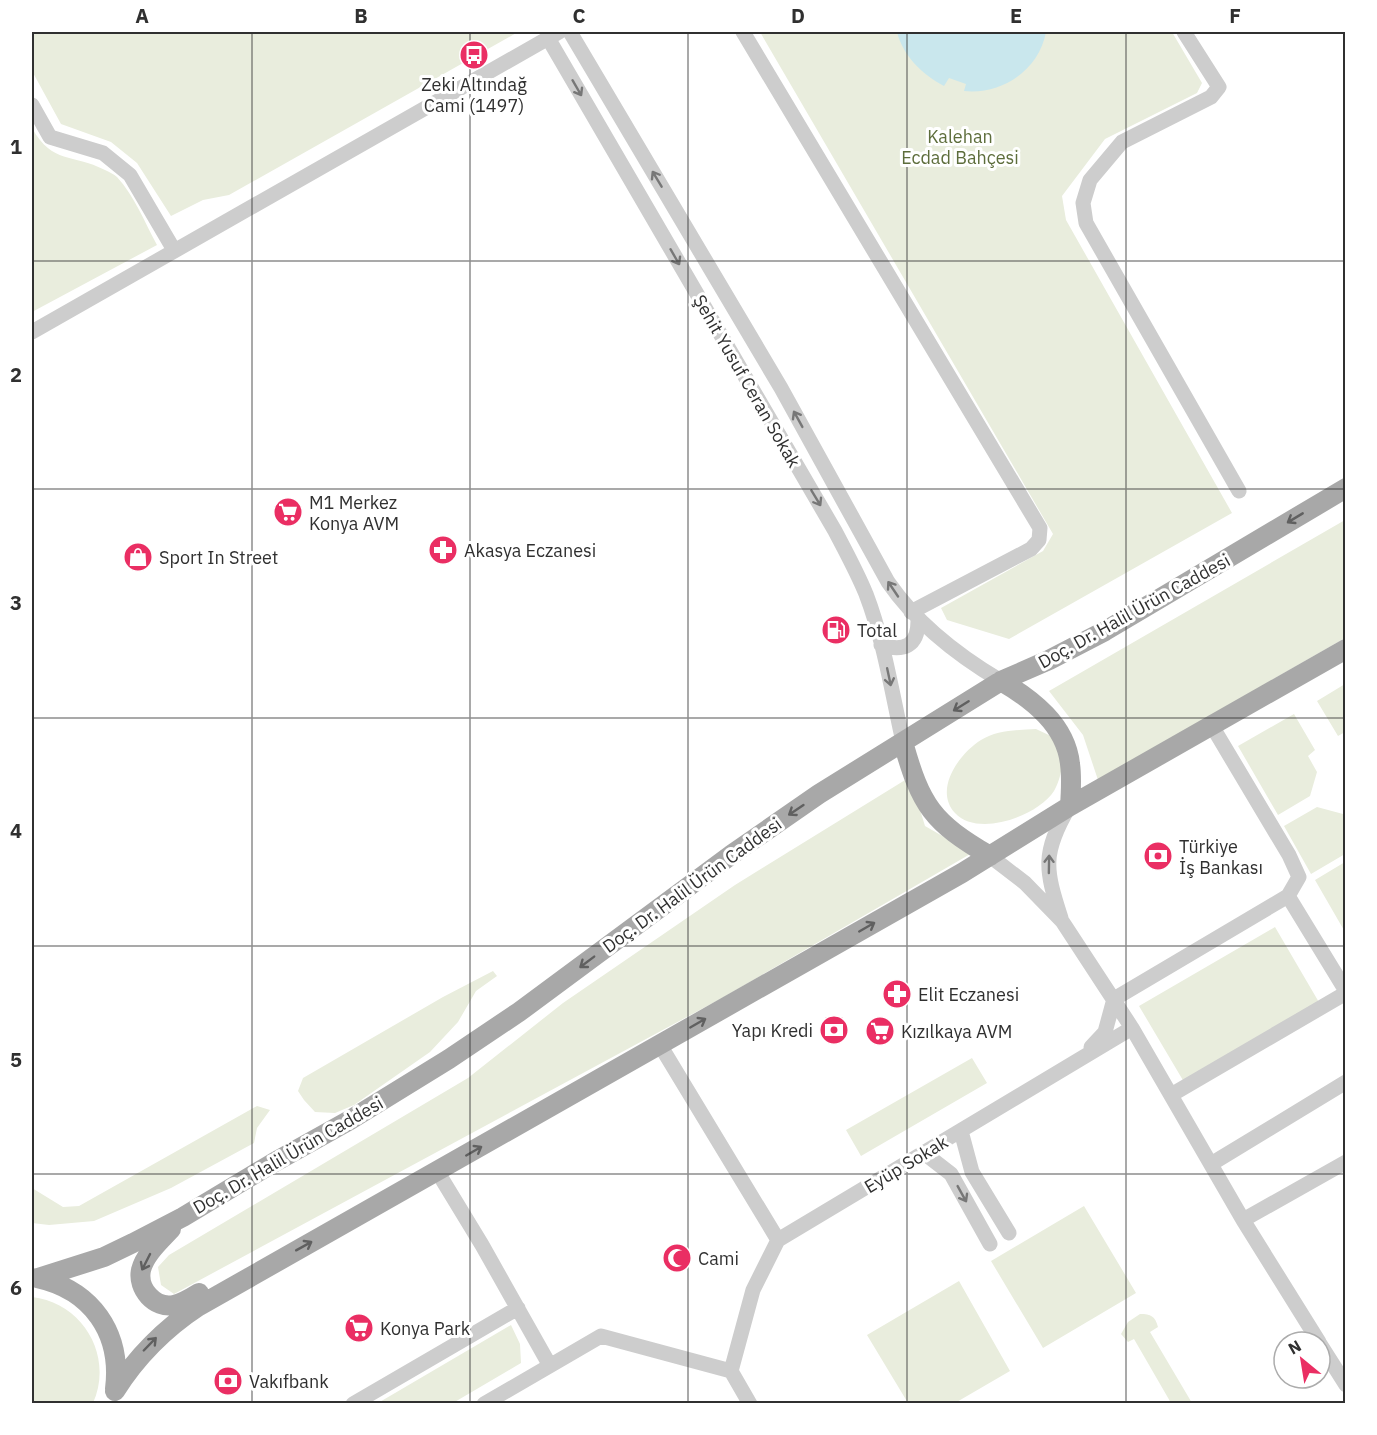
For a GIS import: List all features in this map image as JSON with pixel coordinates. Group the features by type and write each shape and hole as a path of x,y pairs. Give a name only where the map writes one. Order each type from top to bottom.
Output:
{"main road":[{"name":"Doç. Dr. Halil Ürün Caddesi","path":"34,1278 104,1257 183,1217 350,1120 449,1059 538,998 774,825 903,742 1001,681 1049,660 1105,631 1346,488"},
{"path":"113,1397 140,1356 169,1327 199,1306 990,856 1070,806 1346,649"},
{"path":"1001,681 1034,703 1050,720 1062,738 1070,762 1070,806"},
{"path":"903,742 917,788 927,807 956,835 990,856"},
{"path":"183,1217 155,1247 141,1271 144,1290 151,1299 161,1305 172,1306 216,1285 253,1275"},
{"path":"34,1278 51,1281 76,1294 87,1302 100,1318 114,1349 117,1377 113,1397"}],"street":[{"name":"Şehit Yusuf Ceran Sokak","path":"570,32 781,388 888,582 915,617 958,653 1001,681"},
{"path":"743,32 1040,528 1039,540 1030,549 915,617 916,639 909,645 899,648 881,645"},
{"path":"1184,32 1219,87 1211,97 1122,142 1090,180 1083,203 1086,222 1239,491"},
{"name":"Şehit Yusuf Ceran Sokak","path":"553,35 835,531 866,594 881,645 903,742"},
{"path":"32,332 553,35"},
{"path":"32,105 50,137 103,153 130,175 174,250"},
{"path":"1081,1059 1105,1032 1114,999 1288,896 1299,878 1289,855 1212,726"},
{"path":"1062,921 1051,889 1048,856 1052,840 1070,806"},
{"path":"990,856 1025,884 1062,921 1132,1028 1243,1220 1311,1330"},
{"path":"1171,1095 1346,992 1288,896"},
{"name":"Eyüp Sokak","path":"778,1240 1132,1028"},
{"path":"660,1045 778,1240 753,1290 731,1371"},
{"path":"1211,1164 1346,1082"},
{"path":"961,1131 972,1172 1009,1233"},
{"path":"924,1153 951,1174 990,1244"},
{"path":"1243,1220 1346,1162"},
{"path":"437,1172 482,1245 549,1364"},
{"path":"353,1404 518,1308"},
{"path":"484,1404 549,1364 601,1336 731,1371 750,1404"},
{"path":"1332,1363 1346,1385"}],"green space":[{"path":"32,32 518,32 229,195 203,200 171,216 137,163 111,142 61,124 32,71"},
{"name":"Kalehan Ecdad Bahçesi","path":"760,32 1172,32 1202,83 1197,93 1105,139 1062,196 1066,220 1232,513 1009,639 947,620 941,608 1043,551 1053,534"},
{"path":"32,128 40,140 56,153 93,165 117,177 134,201 157,245 32,312"},
{"path":"1345,520 1345,638 1098,780 1083,735 1049,691"},
{"path":"1345,684 1345,732 1338,736 1317,701"},
{"path":"1294,714 1315,750 1308,756 1317,772 1310,796 1278,815 1238,746"},
{"path":"1036,729 1053,737 1064,752 1058,782 1046,800 1022,816 992,824 978,824 965,820 955,813 949,804 948,783 952,772 965,754 981,740 994,734"},
{"path":"910,777 925,826 972,853 722,998 174,1294 161,1285 158,1267 169,1255 468,1078 563,1003 735,885"},
{"path":"1317,807 1343,814 1345,854 1311,874 1284,826"},
{"path":"1345,862 1345,932 1315,880"},
{"path":"1275,927 1320,1004 1184,1082 1139,1006"},
{"path":"493,971 497,976 476,991 458,1022 430,1052 354,1105 335,1113 315,1112 298,1091 303,1078 443,997"},
{"path":"972,1058 987,1083 861,1156 846,1130"},
{"path":"257,1106 270,1110 257,1128 254,1143 171,1188 94,1221 49,1225 32,1223 32,1188 63,1207 79,1206"},
{"path":"1084,1206 1136,1293 1043,1348 991,1261"},
{"path":"959,1281 1010,1371 955,1403 908,1403 867,1335"},
{"path":"32,1297 50,1301 66,1309 90,1335 100,1367 93,1403 32,1403"},
{"path":"1140,1314 1154,1318 1158,1327 1150,1332 1192,1403 1171,1403 1134,1339 1128,1342 1121,1334 1128,1322"},
{"path":"511,1325 520,1344 521,1363 453,1403 378,1403"}],"water":[{"path":"897,32 1046,32 1036,58 1017,77 992,89 964,91 966,84 949,78 944,86 915,64 904,49"}],"place":[{"name":"Zeki Altındağ Cami (1497)","path":"474,55"},
{"name":"M1 Merkez Konya AVM","path":"288,512"},
{"name":"Akasya Eczanesi","path":"443,550"},
{"name":"Sport In Street","path":"138,557"},
{"name":"Total","path":"836,630"},
{"name":"Türkiye İş Bankası","path":"1158,856"},
{"name":"Elit Eczanesi","path":"897,994"},
{"name":"Yapı Kredi","path":"834,1030"},
{"name":"Kızılkaya AVM","path":"880,1031"},
{"name":"Cami","path":"677,1258"},
{"name":"Konya Park","path":"359,1328"},
{"name":"Vakıfbank","path":"228,1381"}]}
